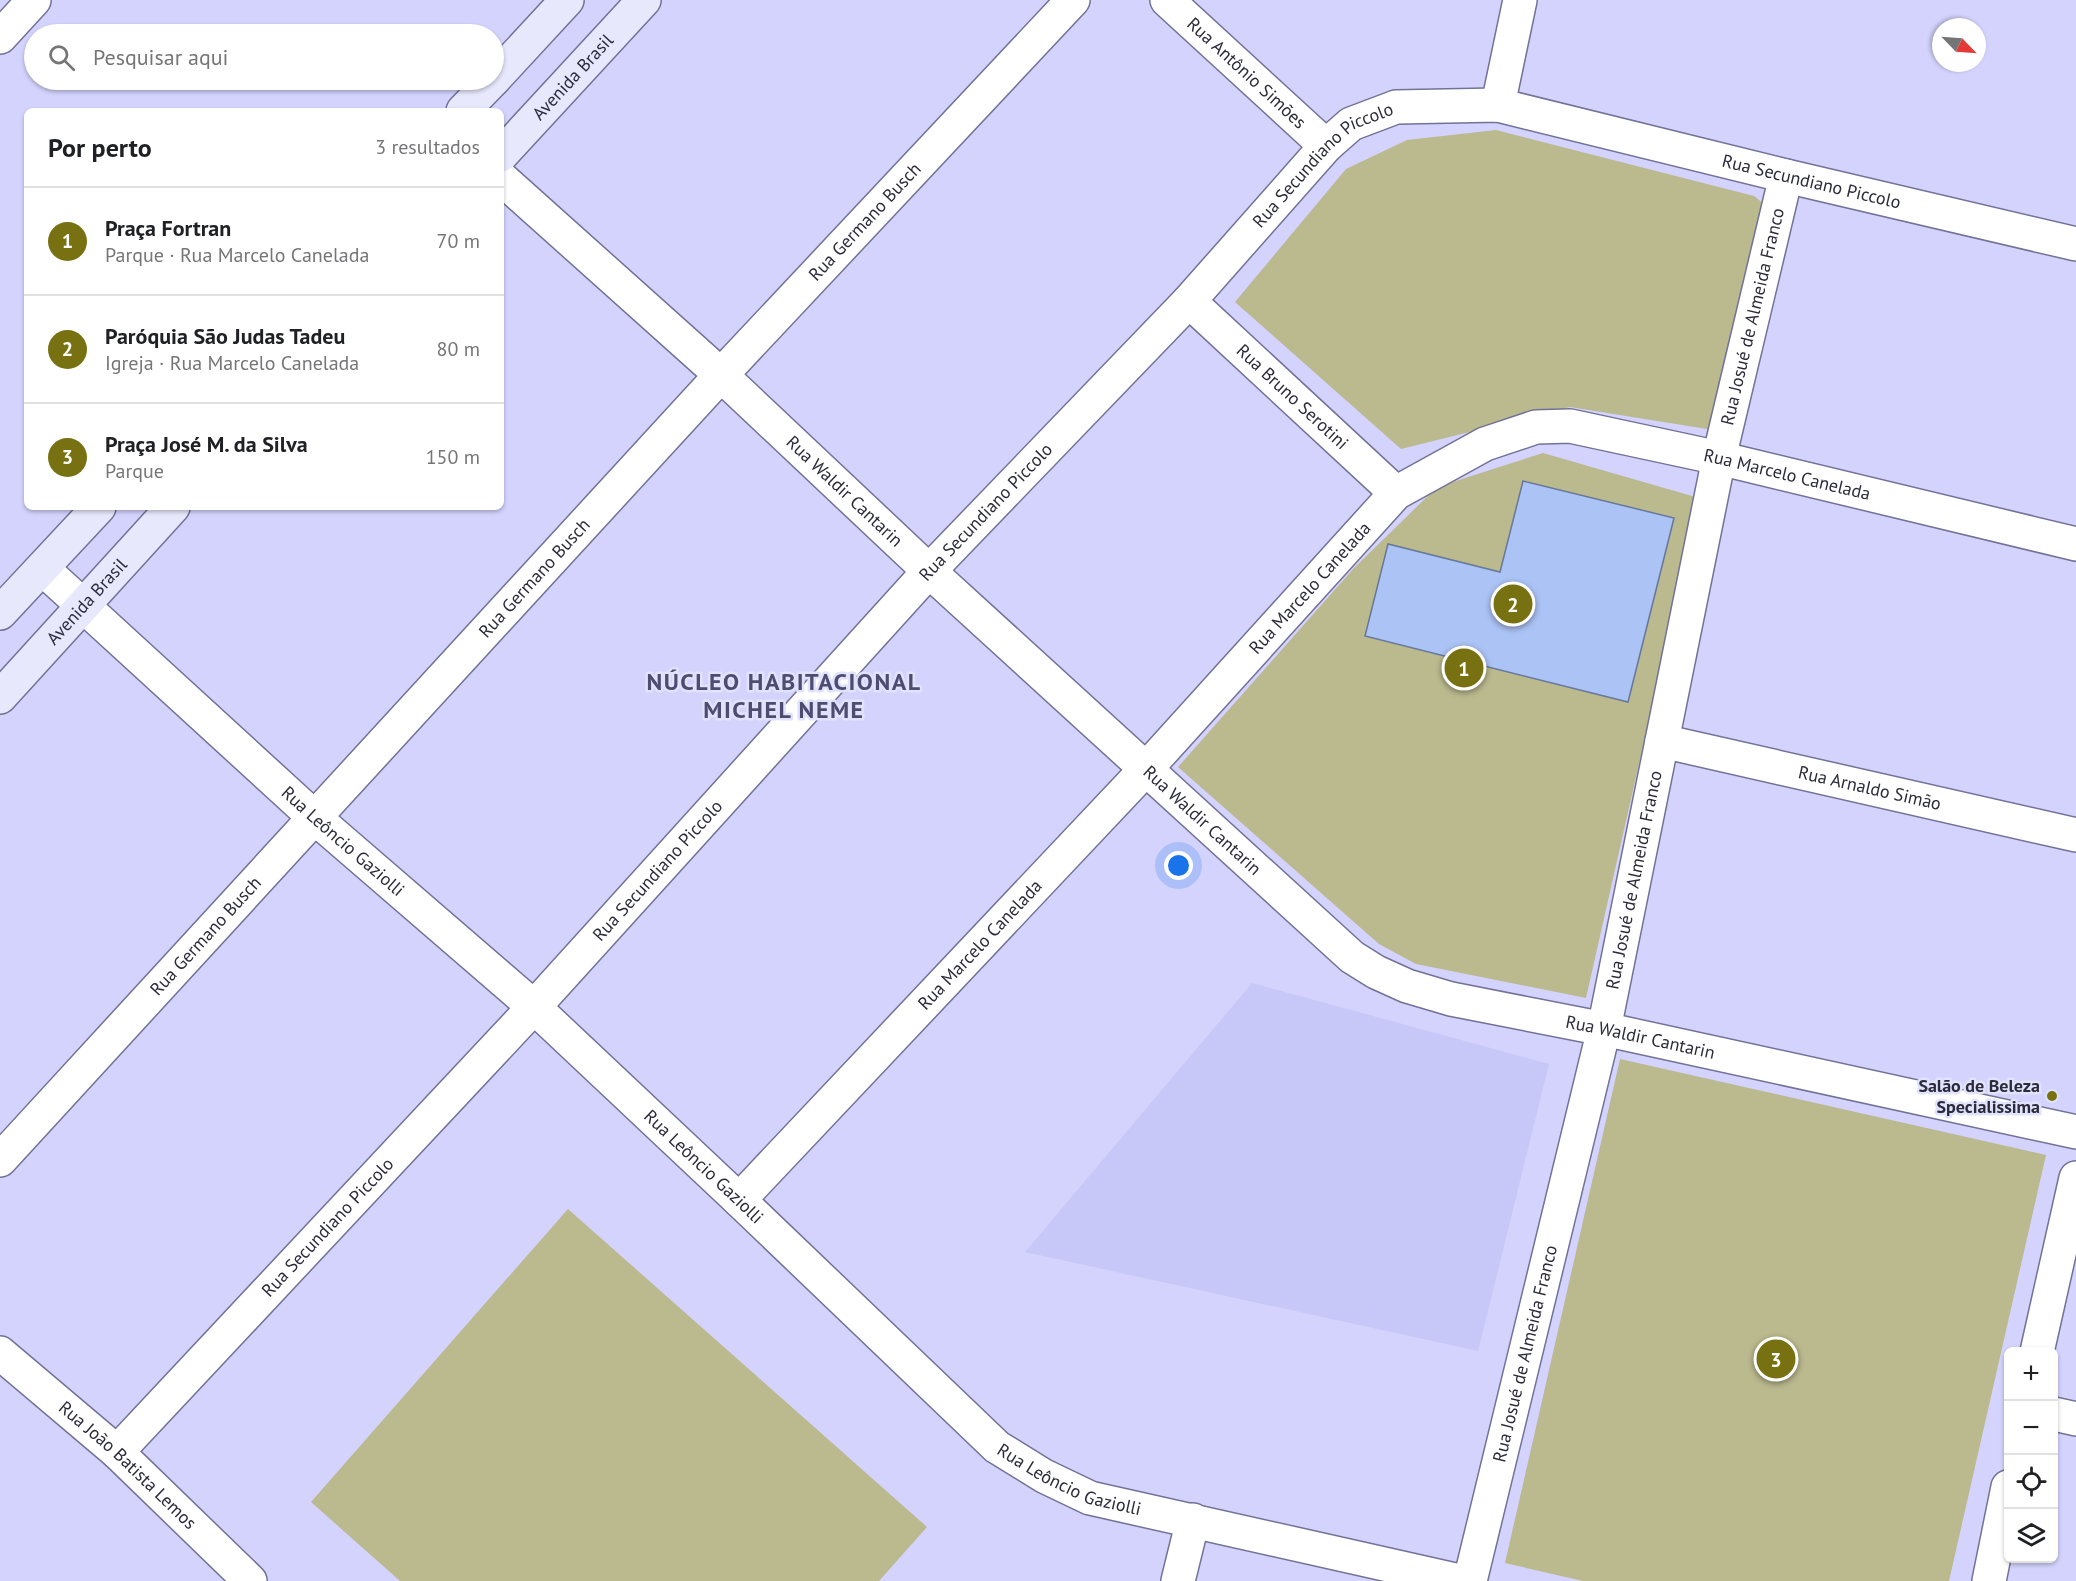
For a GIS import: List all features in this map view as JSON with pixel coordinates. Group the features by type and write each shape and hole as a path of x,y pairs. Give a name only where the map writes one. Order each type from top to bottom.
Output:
{"main road":[{"path":"504,67 567,0"},
{"name":"Avenida Brasil","path":"504,152 644,0"},
{"path":"467,108 483,90"},
{"path":"0,613 96,510"},
{"name":"Avenida Brasil","path":"0,697 170,510"}],"street":[{"path":"0,37 34,0"},
{"name":"Rua Germano Busch","path":"0,1160 721,375 1073,0"},
{"name":"Rua Antônio Simões","path":"1167,0 1326,146"},
{"path":"1498,105 1520,0"},
{"name":"Rua Secundiano Piccolo","path":"117,1452 534,1007 928,571 1189,301 1326,146 1351,124 1396,107 1498,105 2076,244"},
{"name":"Rua Josué de Almeida Franco","path":"1470,1581 1604,1029 1719,458 1786,176"},
{"name":"Rua Waldir Cantarin","path":"504,181 721,375 928,571 1145,770 1352,957 1376,972 1407,986 1451,999 1604,1029 2076,1132"},
{"name":"Rua Bruno Serotini","path":"1189,301 1396,493"},
{"name":"Rua Marcelo Canelada","path":"739,1200 1145,770 1396,493 1485,444 1536,427 1570,426 1719,458 2076,544"},
{"name":"Rua Leôncio Gaziolli","path":"43,569 84,604 314,817 534,1007 997,1446 1044,1476 1090,1498 1460,1581"},
{"name":"Rua Arnaldo Simão","path":"1662,741 2076,835"},
{"path":"2038,1347 2076,1179"},
{"name":"Rua João Batista Lemos","path":"0,1353 117,1452 250,1581"},
{"path":"2058,1415 2076,1419"},
{"path":"1989,1581 2004,1507"},
{"path":"1179,1581 1193,1520"}],"shaded area":[{"path":"1496,130 1754,196 1768,207 1713,430 1570,407 1401,449 1235,302 1346,169 1407,140"},
{"path":"1543,453 1699,498 1586,998 1416,964 1379,944 1178,767 1354,568 1437,487"},
{"path":"1252,983 1549,1064 1478,1351 1025,1252"},
{"path":"1620,1059 2046,1155 1949,1581 1583,1581 1505,1563"},
{"path":"568,1209 927,1527 879,1581 400,1581 311,1502"}],"building":[{"path":"1523,481 1674,518 1628,702 1365,636 1388,544 1500,572"}],"place":[{"name":"Paróquia São Judas Tadeu","path":"1513,604"},
{"name":"Praça Fortran","path":"1464,668"},
{"name":"Salão de Beleza Specialissima","path":"2052,1096"},
{"name":"Praça José M. da Silva","path":"1776,1359"}],"district":[{"name":"NÚCLEO HABITACIONAL MICHEL NEME","path":"784,696"}]}
